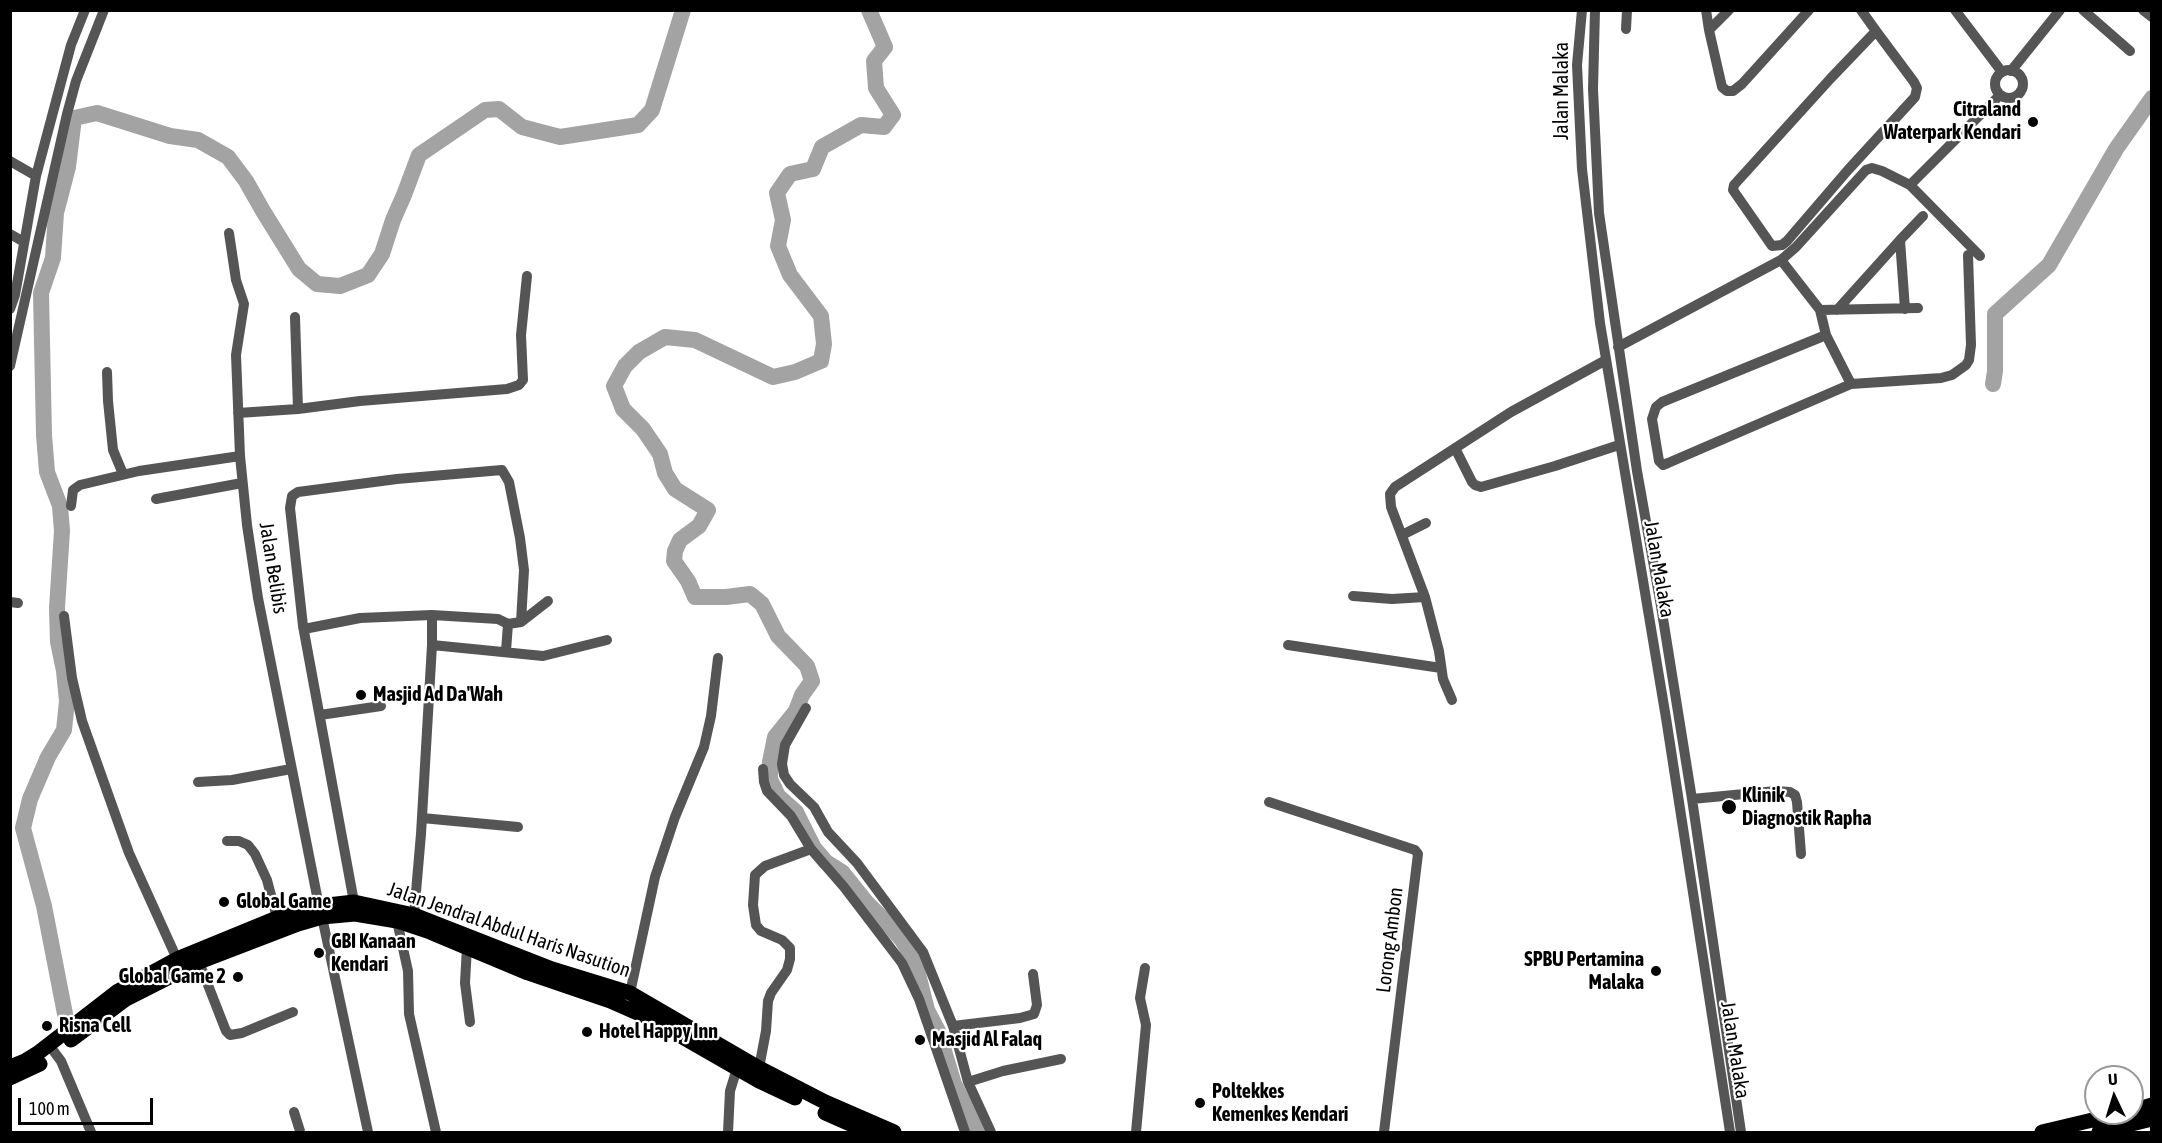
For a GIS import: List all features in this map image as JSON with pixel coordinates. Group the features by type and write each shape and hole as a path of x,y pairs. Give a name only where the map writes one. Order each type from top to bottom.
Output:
{"highway":[{"name":"Jalan Jendral Abdul Haris Nasution","path":"10,1078 29,1071 118,991 177,959 320,911 354,902 414,915 552,969 630,993 739,1063 849,1129 868,1132"},
{"name":"Jalan Jendral Abdul Haris Nasution","path":"10,1067 52,1048 126,999 250,935 277,918 320,911 397,921 528,973 610,1000 695,1043 739,1063 759,1068 825,1102 894,1132"},
{"path":"2043,1132 2084,1124"}],"street":[{"path":"10,309 15,295 36,176 71,45 85,10"},
{"path":"10,366 76,81 104,10"},
{"name":"Jalan Malaka","path":"1582,10 1577,64 1582,169 1606,360 1665,708 1730,1132"},
{"name":"Jalan Malaka","path":"1595,10 1592,81 1599,213 1621,346 1642,497 1692,800 1741,1132"},
{"path":"1626,29 1627,10"},
{"path":"1706,10 1722,87 1727,91 1732,91 1742,84 1809,10"},
{"path":"1709,30 1729,10"},
{"path":"1861,10 1914,82 1917,88 1915,97 1787,241 1779,246 1772,246 1734,190 1734,185 1876,31"},
{"path":"1955,10 2006,71 2021,78 2022,90 2012,98 2000,95 1995,81 2006,71 2060,10"},
{"path":"2083,10 2130,51"},
{"path":"2143,10 2151,17"},
{"path":"1910,185 2000,95"},
{"path":"10,161 36,176"},
{"path":"1621,346 1781,260 1796,247 1866,170 1872,168 1910,185 1980,256"},
{"path":"1837,310 1923,216"},
{"name":"Jalan Belibis","path":"230,233 234,270 244,304 236,347 240,456 258,598 320,911 368,1132"},
{"path":"10,234 24,242"},
{"path":"1900,240 1905,309"},
{"path":"1826,334 1662,402 1656,407 1652,419 1659,461 1663,465 1668,463 1851,384 1941,378 1952,375 1966,365 1971,345 1968,255"},
{"path":"1781,260 1821,310 1826,334 1851,384"},
{"path":"238,413 298,409 360,400 507,389 519,385 523,380 521,335 527,276"},
{"path":"1821,310 1918,308"},
{"path":"295,317 298,409"},
{"path":"1452,700 1447,691 1425,597 1390,502 1392,490 1511,412 1606,360"},
{"path":"108,372 108,401 113,450 123,474"},
{"path":"1455,448 1472,482 1481,487 1619,445"},
{"path":"71,506 71,495 75,488 123,474 189,462 240,456"},
{"path":"354,902 304,629 290,508 292,496 295,493 397,479 504,471 509,482 524,570 521,622"},
{"path":"156,499 242,483"},
{"path":"1628,499 1642,497"},
{"path":"1402,535 1426,523"},
{"path":"1353,596 1392,599 1425,597"},
{"path":"304,629 360,618 432,615 498,619 508,624 521,622 548,601"},
{"path":"414,915 422,818 432,615"},
{"path":"64,616 72,678 82,721 129,853 177,959"},
{"path":"506,651 508,624"},
{"path":"432,645 543,656 607,639"},
{"path":"1288,645 1441,668"},
{"path":"630,993 655,877 675,818 704,747 711,716 718,658"},
{"path":"320,715 381,706"},
{"path":"806,708 785,745 782,764 784,775 814,807 828,831 857,863 923,952 953,1026 968,1082 991,1132"},
{"path":"198,782 232,780 291,769"},
{"path":"763,769 767,791 791,816 811,849 844,887 906,969 919,999 965,1132"},
{"path":"1692,800 1776,791 1790,792 1795,795 1797,802 1801,854"},
{"name":"Lorong Ambon","path":"1269,802 1415,850 1418,854 1384,1132"},
{"path":"422,818 518,827"},
{"path":"227,841 239,841 248,845 255,854 267,880 277,918"},
{"path":"759,1068 766,1031 768,1001 787,970 790,948 782,940 761,931 756,925 753,905 754,874 765,866 811,849"},
{"path":"397,921 408,971 409,1014 436,1132"},
{"path":"467,947 465,983 470,1022"},
{"path":"199,962 226,1031 230,1035 242,1033 293,1012"},
{"path":"1136,1132 1146,1025 1140,998 1145,968"},
{"path":"953,1026 1020,1018 1034,1014 1037,1005 1034,974"},
{"path":"52,1048 91,1132"},
{"path":"968,1082 1011,1069 1061,1059"},
{"path":"728,1132 730,1091 739,1063"},
{"path":"294,1112 298,1132"}],"waterway":[{"path":"65,1014 44,906 23,828 30,799 48,757 64,730 67,701 58,642 57,608 62,531 60,506 47,472 44,435 41,293 53,258 56,213 68,167 74,118 97,113 170,136 198,140 228,157 246,181 299,269 317,284 340,286 368,275 382,254 419,155 485,110 499,109 522,127 560,137 638,125 652,110 683,10"},
{"path":"869,10 885,47 874,61 876,88 893,115 884,127 861,125 822,147 813,169 790,174 777,193 783,220 778,246 790,275 821,316 824,344 821,361 795,372 773,377 695,340 665,337 639,352 625,366 614,386 623,409 643,429 660,454 665,473 675,489 708,510 699,526 680,540 675,551 674,561 688,581 695,597 750,594 762,604 778,636 807,666 812,681 802,695 796,711 775,737 770,762 770,779 778,796 796,812 814,848 826,862 842,872 902,940 915,962 927,1010 938,1031 954,1084 979,1132"},
{"path":"1993,384 1995,314 2049,265 2116,149 2152,98"}],"place":[{"name":"Citraland Waterpark Kendari","path":"2033,122"},
{"name":"Masjid Ad Da'Wah","path":"361,695"},
{"name":"Klinik Diagnostik Rapha","path":"1729,807"},
{"name":"Global Game","path":"224,902"},
{"name":"GBI Kanaan Kendari","path":"319,953"},
{"name":"SPBU Pertamina Malaka","path":"1656,971"},
{"name":"Global Game 2","path":"238,977"},
{"name":"Risna Cell","path":"47,1026"},
{"name":"Hotel Happy Inn","path":"587,1032"},
{"name":"Masjid Al Falaq","path":"920,1040"},
{"name":"Poltekkes Kemenkes Kendari","path":"1200,1103"}]}
